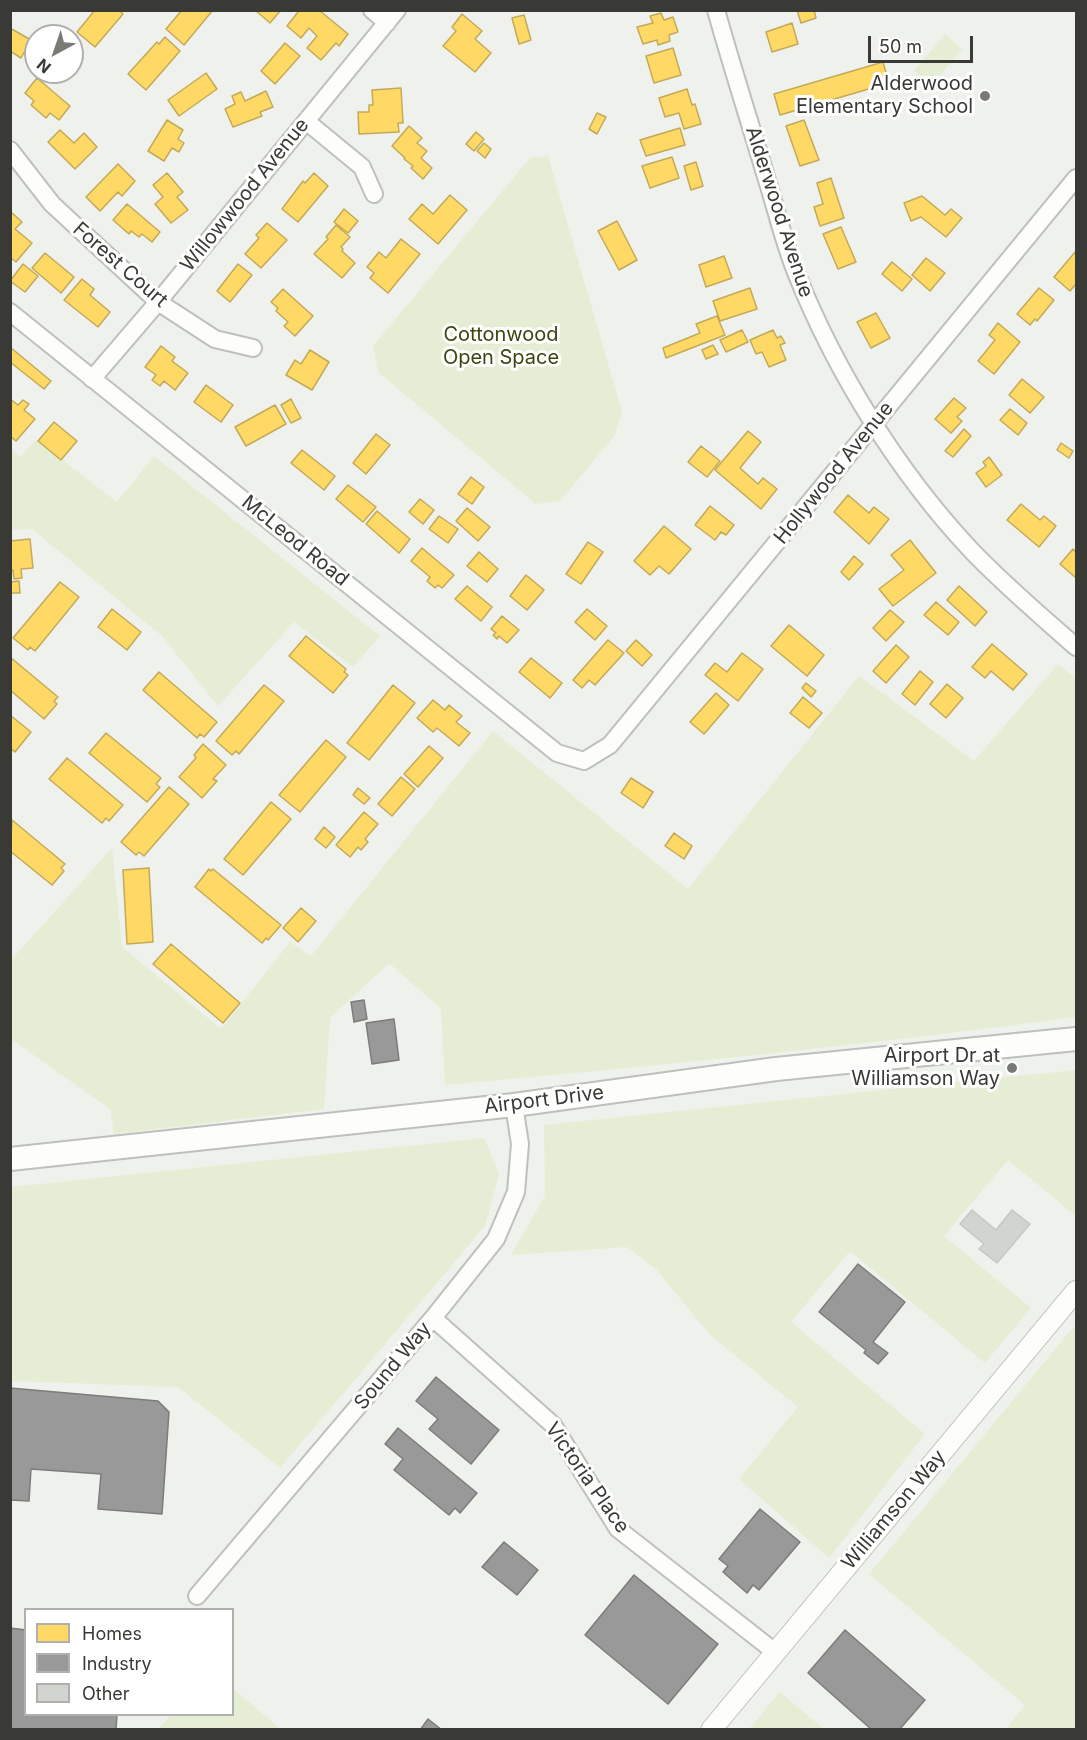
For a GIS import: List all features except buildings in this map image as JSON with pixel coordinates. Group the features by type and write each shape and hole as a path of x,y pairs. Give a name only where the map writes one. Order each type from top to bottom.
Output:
{"main road":[{"name":"Airport Drive","path":"10,1159 514,1105 776,1069 1077,1039"}],"street":[{"path":"372,10 392,17"},
{"name":"Alderwood Avenue","path":"716,10 773,206 797,275 819,326 874,424 912,478 970,549 1077,647"},
{"name":"Willowwood Avenue","path":"92,379 392,17"},
{"path":"306,121 362,167 374,194"},
{"name":"Forest Court","path":"10,150 52,204 158,302 215,339 253,348"},
{"name":"Hollywood Avenue","path":"584,761 610,745 1077,178"},
{"name":"McLeod Road","path":"10,312 557,753 584,761"},
{"name":"Sound Way","path":"197,1596 433,1318 496,1239 516,1192 520,1144 514,1105"},
{"name":"Williamson Way","path":"711,1730 1077,1291"},
{"name":"Victoria Place","path":"433,1318 553,1425 618,1529 775,1652"}],"green space":[{"path":"945,34 962,49 932,85 914,71"},
{"name":"Cottonwood Open Space","path":"548,156 622,412 615,435 560,501 536,504 378,372 373,346 530,158"},
{"path":"36,440 117,502 154,456 380,636 353,667 294,622 218,706 162,636 32,529 11,530 10,449 20,457"},
{"path":"1058,664 1076,679 1076,1017 919,1037 445,1085 441,1009 389,963 330,1018 324,1109 114,1134 110,1109 11,1039 11,960 112,848 122,947 221,1029 290,942 311,956 493,731 688,889 859,676 974,761"},
{"path":"1076,1070 1076,1216 1008,1160 944,1236 1031,1308 985,1363 850,1251 791,1322 925,1434 829,1558 739,1479 798,1407 710,1335 656,1269 627,1247 511,1255 545,1196 544,1125"},
{"path":"484,1138 499,1174 485,1226 280,1468 178,1387 11,1381 11,1187"},
{"path":"1076,1324 1076,1729 1006,1729 1025,1705 869,1574"},
{"path":"234,1689 280,1729 158,1729 170,1716 234,1716"},
{"path":"780,1692 824,1729 749,1729"}],"place":[{"name":"Alderwood Elementary School","path":"985,96"},
{"name":"Airport Dr at Williamson Way","path":"1012,1068"}]}
